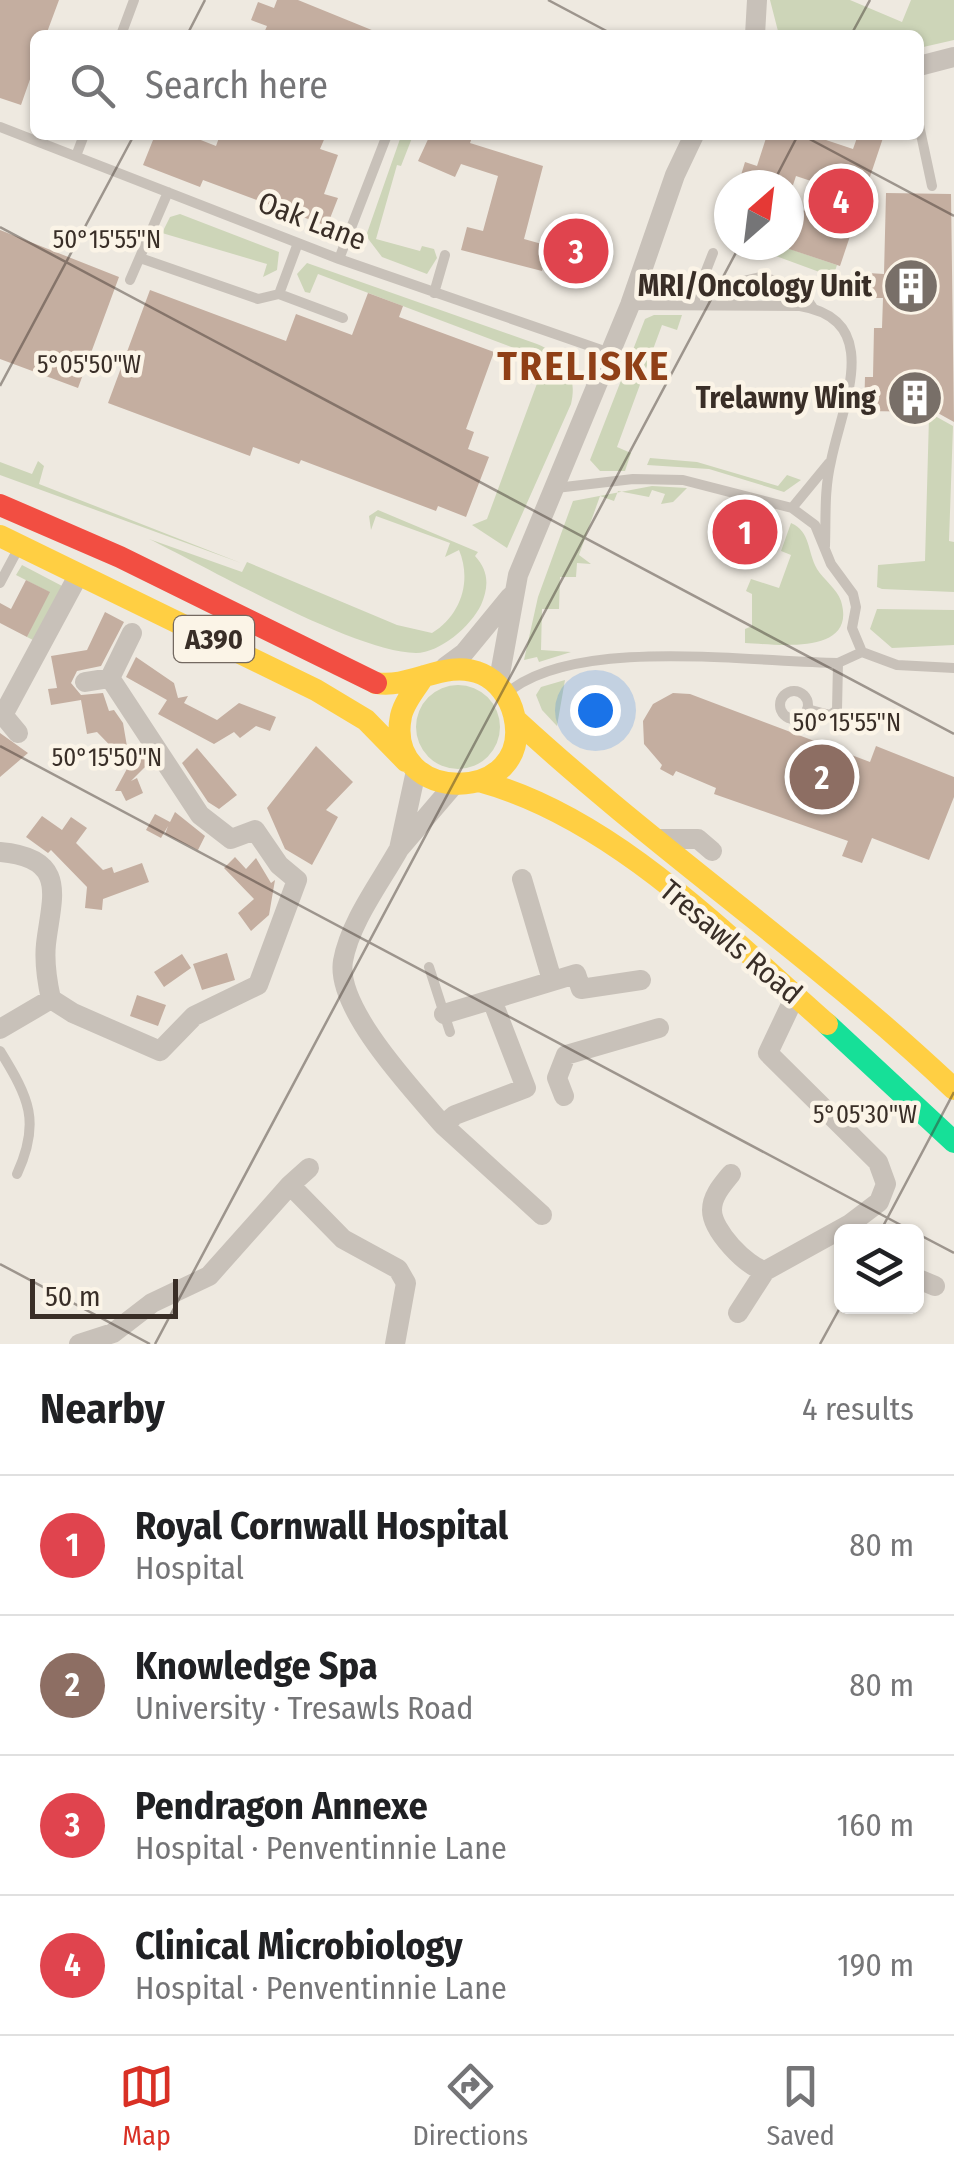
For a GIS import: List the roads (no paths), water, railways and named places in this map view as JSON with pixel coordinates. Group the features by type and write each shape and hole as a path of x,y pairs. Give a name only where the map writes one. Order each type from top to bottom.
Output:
{"highway":[{"name":"A390","path":"0,505 120,557 371,682 397,685 432,673 479,672 502,690"},
{"name":"A390","path":"10,541 342,704 379,731 414,769 452,787"},
{"path":"414,769 397,730 400,710 432,673"},
{"path":"452,787 482,782 511,754 516,720 502,690"},
{"name":"Tresawls Road","path":"516,720 569,772 862,1004 954,1088"},
{"name":"Tresawls Road","path":"482,782 515,789 582,820 887,1075 954,1142"}],"street":[{"path":"755,30 757,0"},
{"path":"924,65 954,57"},
{"path":"502,690 511,596 630,305 674,175 692,140"},
{"path":"18,733 2,713 79,574"},
{"path":"432,673 464,653 511,596"},
{"path":"110,678 132,633"},
{"path":"85,682 110,678"},
{"path":"51,999 73,1014 160,1052 194,1016 258,985 297,880 279,865 254,830 231,838 200,815 176,771 110,678"},
{"path":"399,848 414,769"},
{"path":"452,787 399,848 351,936 342,964 346,990 359,1018 443,1125 542,1215"},
{"path":"652,838 698,839 712,851"},
{"path":"0,852 33,863 51,878 56,892 46,946 51,999"},
{"path":"522,879 552,980"},
{"path":"447,1023 492,1000 576,974 581,988 642,980"},
{"path":"795,996 768,1053 878,1162 886,1184 879,1202 858,1224"},
{"path":"0,1029 51,999"},
{"path":"492,1000 526,1088"},
{"path":"443,1125 455,1115 526,1088 561,1087 566,1055 659,1028"},
{"path":"79,1344 113,1333 152,1304 209,1276 309,1168"},
{"path":"730,1174 712,1204 712,1218 754,1268 765,1271"},
{"path":"290,1185 342,1239 398,1268 406,1284 395,1344"},
{"path":"738,1313 765,1271 834,1238"}],"lane":[{"path":"123,30 134,0"},
{"name":"Oak Lane","path":"0,129 30,140"},
{"name":"Oak Lane","path":"31,140 298,244 610,352"},
{"path":"76,156 82,140"},
{"path":"339,258 385,140"},
{"path":"922,140 932,186"},
{"path":"130,280 143,259 168,192"},
{"path":"279,294 298,244"},
{"path":"693,304 714,253"},
{"path":"434,293 445,256"},
{"path":"143,259 258,299 279,294 343,318"},
{"path":"732,304 743,280 760,277 798,286 813,308"},
{"path":"630,305 813,308 838,321 852,355 830,462 824,550"},
{"path":"792,508 830,462"},
{"path":"555,488 633,479 683,480 792,508 815,525 824,550 856,601 852,628 862,652"},
{"path":"0,584 10,541"},
{"path":"502,690 534,674 583,660 838,663 862,652 896,665 954,668"},
{"path":"808,709 830,716 838,710 838,663"},
{"path":"429,967 447,1023"},
{"path":"0,1051 30,1112 30,1148 17,1174"}],"place":[{"name":"Clinical Microbiology","path":"841,201"},
{"name":"Pendragon Annexe","path":"576,251"},
{"name":"MRI/Oncology Unit","path":"911,286"},
{"name":"Trelawny Wing","path":"915,398"},
{"name":"Royal Cornwall Hospital","path":"745,532"},
{"name":"Knowledge Spa","path":"822,777"}],"district":[{"name":"TRELISKE","path":"584,366"}]}
